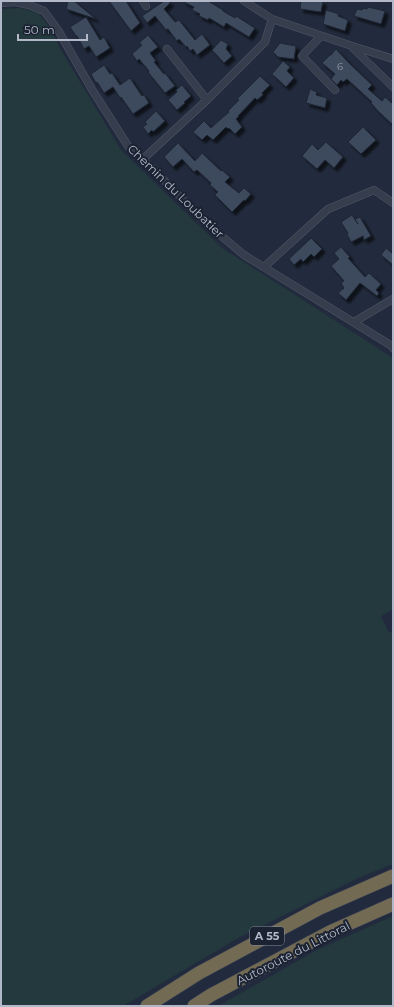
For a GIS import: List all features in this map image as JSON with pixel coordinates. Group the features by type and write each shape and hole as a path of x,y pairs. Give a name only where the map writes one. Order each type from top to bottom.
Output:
{"highway":[{"name":"A 55","path":"147,1006 199,973 320,908 393,876"},
{"name":"Autoroute du Littoral","path":"194,1006 211,995 330,932 393,904"}],"street":[{"path":"244,1 272,19 393,59"},
{"name":"Chemin du Loubatier","path":"1,4 16,2 44,11 58,30 91,88 128,146 143,159 205,222 244,255 354,322 393,348"},
{"path":"143,159 207,100 265,42 272,19"},
{"path":"321,36 302,56 335,90"},
{"path":"352,46 393,87"},
{"path":"167,49 207,100"},
{"path":"264,267 328,209 374,190 393,203"},
{"path":"354,322 393,299"}],"green space":[{"path":"20,8 38,13 51,29 59,47 121,150 222,248 393,358 393,609 381,616 389,633 393,631 393,864 358,878 238,938 123,1006 1,1006 1,9"},
{"path":"393,916 393,1006 218,1006 317,950"}],"building":[{"path":"68,1 74,1 96,19 66,9"},
{"path":"109,1 126,1 140,23 131,31"},
{"path":"164,1 169,1 170,3 164,9 175,22 179,20 195,40 202,34 210,45 197,55 193,49 190,51 179,39 177,41 155,16 147,23 142,16"},
{"path":"182,1 208,1 235,18 236,16 255,28 249,37 226,23 224,27 209,18 208,20 199,16 200,14 192,10 194,7"},
{"path":"301,1 323,1 321,12 300,9"},
{"path":"368,7 385,11 381,24 354,16 357,9 362,10 363,8 367,9"},
{"path":"326,10 339,14 338,16 348,20 345,31 323,24"},
{"path":"86,17 100,40 104,37 110,48 96,57 89,46 84,49 70,27"},
{"path":"148,35 158,47 150,53 156,61 154,62 175,86 165,93 139,59 137,61 132,54 142,45 139,43"},
{"path":"221,40 228,44 226,49 232,56 224,63 212,50"},
{"path":"280,43 296,46 294,59 278,57 273,52"},
{"path":"336,49 372,85 368,89 382,101 385,97 393,104 393,125 379,112 371,103 372,102 347,79 343,82 341,80 337,85 331,79 335,74 322,63"},
{"path":"283,61 290,67 287,71 294,78 286,87 272,74"},
{"path":"104,65 110,74 112,73 120,85 130,78 142,96 144,95 149,103 133,114 113,87 104,93 91,74"},
{"path":"260,76 270,85 262,93 263,95 257,100 255,98 238,116 236,119 242,127 235,134 226,127 213,140 207,135 202,140 193,132 204,121 211,128 229,112 228,111 239,100 237,99"},
{"path":"182,85 191,96 177,110 168,100"},
{"path":"310,89 317,92 316,95 327,98 325,108 306,103"},
{"path":"156,111 165,121 153,132 152,130 148,134 143,127 147,124 145,122"},
{"path":"363,127 376,140 361,154 348,142"},
{"path":"326,142 343,157 334,168 325,160 317,169 302,156 312,144 318,150"},
{"path":"178,143 195,161 202,153 221,171 222,170 230,177 225,182 239,193 244,188 251,194 232,212 215,195 218,192 210,185 211,183 197,170 194,172 182,159 173,167 164,157"},
{"path":"352,215 358,224 355,219 360,217 371,236 364,240 363,236 351,242 347,234 348,233 341,222"},
{"path":"311,238 322,249 314,257 311,254 303,262 301,259 294,265 289,259"},
{"path":"341,247 350,257 348,258 365,277 369,273 381,284 376,290 379,293 377,296 360,283 346,300 338,293 344,288 341,283 344,281 331,266 339,259 334,253"},
{"path":"386,248 393,254 393,265 381,255"}]}
